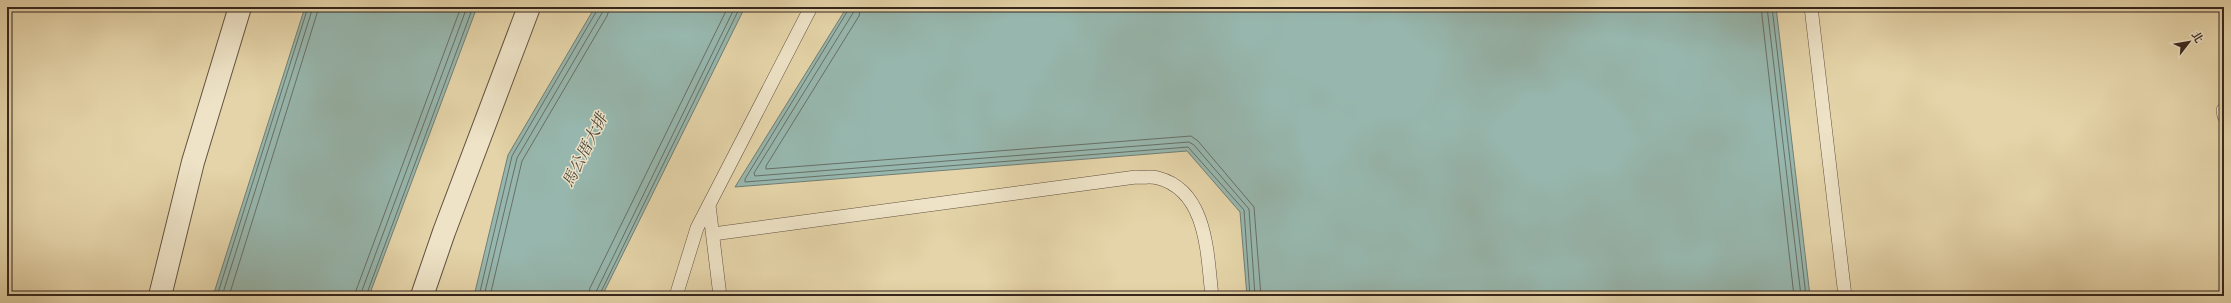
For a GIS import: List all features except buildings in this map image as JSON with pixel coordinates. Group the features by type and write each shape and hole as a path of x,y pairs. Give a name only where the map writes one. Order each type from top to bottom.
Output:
{"street":[{"path":"160,296 193,162 240,7"},
{"path":"422,296 444,232 529,7"}],"lane":[{"path":"676,296 696,228 811,7"},
{"path":"1810,7 1845,296"},
{"path":"713,234 1136,177 1157,178 1174,186 1190,202 1201,220 1206,245 1212,296"},
{"path":"709,204 720,296"}],"water":[{"path":"305,7 477,7 369,296 213,296"},
{"name":"馬公厝大排","path":"595,7 745,7 602,296 474,296 508,155"},
{"path":"847,7 1776,7 1810,296 1247,296 1240,212 1187,151 735,187"}]}
